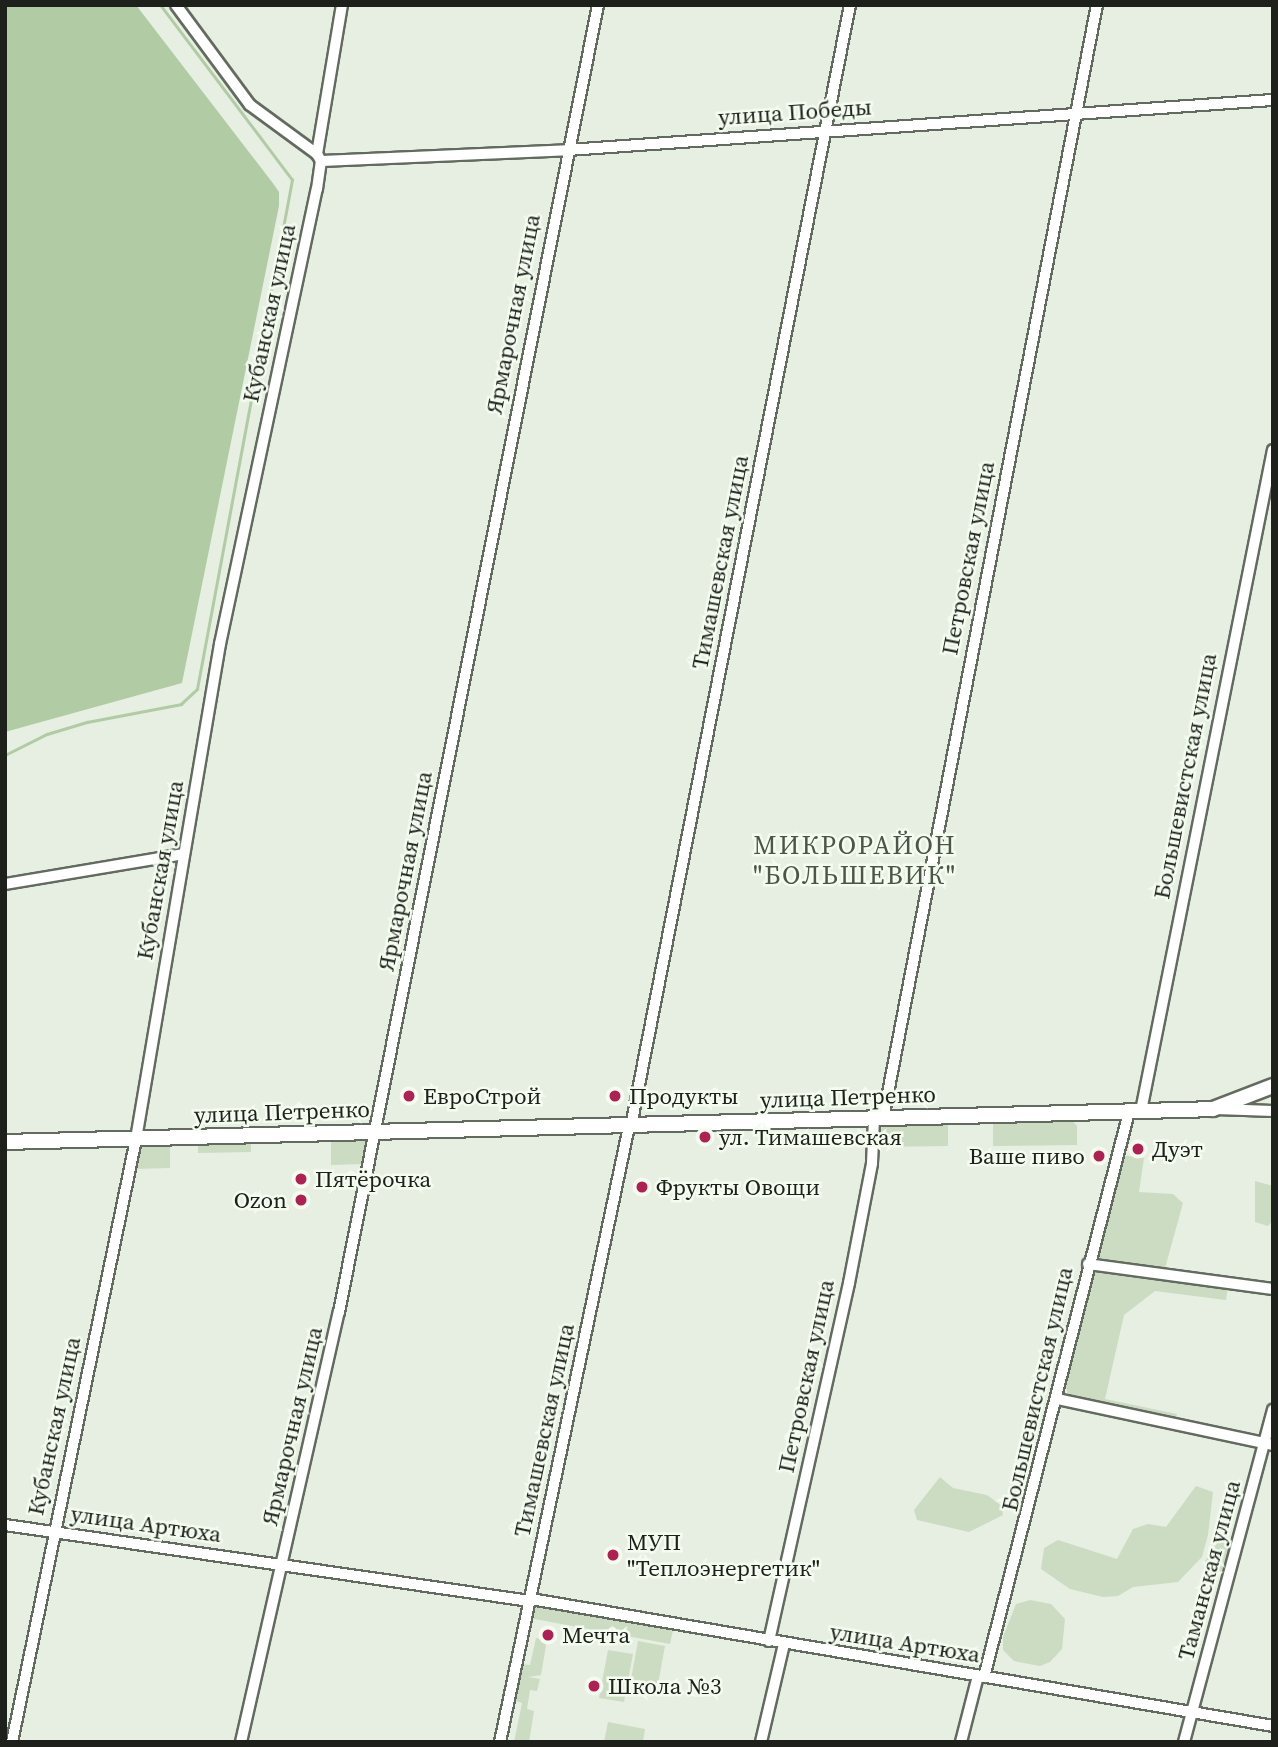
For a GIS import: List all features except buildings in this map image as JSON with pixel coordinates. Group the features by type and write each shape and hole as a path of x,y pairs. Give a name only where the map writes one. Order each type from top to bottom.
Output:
{"main road":[{"path":"1213,1109 1270,1092"},
{"name":"улица Петренко","path":"5,1142 1213,1109"}],"street":[{"path":"176,5 250,105 319,157"},
{"name":"Кубанская улица","path":"12,1742 135,1139 220,643 319,157 342,5"},
{"name":"Ярмарочная улица","path":"240,1742 376,1132 598,5"},
{"name":"Тимашевская улица","path":"500,1742 630,1126 850,5"},
{"name":"Петровская улица","path":"769,1641 849,1283 878,1119 1097,5"},
{"name":"улица Победы","path":"319,157 568,150 1273,100"},
{"name":"Большевистская улица","path":"961,1742 1058,1399 1088,1264 1135,1111 1273,450"},
{"path":"5,884 184,854"},
{"name":"улица Петренко","path":"1213,1109 1273,1111"},
{"path":"1088,1264 1273,1289"},
{"path":"1058,1399 1269,1444"},
{"name":"Таманская улица","path":"1184,1742 1269,1444 1273,1410"},
{"name":"улица Артюха","path":"5,1525 531,1600 1273,1726"},
{"path":"761,1742 785,1644"}],"shaded area":[{"path":"5,5 136,5 272,182 279,192 279,206 182,683 5,732"},
{"path":"1071,1119 1077,1126 1077,1145 993,1146 993,1123"},
{"path":"948,1124 948,1146 876,1147 882,1127"},
{"path":"368,1139 362,1164 331,1165 331,1140"},
{"path":"251,1142 251,1152 198,1153 198,1144"},
{"path":"139,1145 170,1145 170,1168 134,1169"},
{"path":"1121,1155 1144,1158 1139,1192 1173,1194 1183,1203 1164,1272 1092,1262"},
{"path":"1255,1181 1273,1186 1273,1220 1268,1226 1255,1222"},
{"path":"1091,1268 1228,1286 1226,1300 1155,1291 1124,1315 1105,1399 1177,1414 1175,1423 1068,1396 1065,1382"},
{"path":"940,1477 953,1488 987,1495 1002,1506 1003,1515 969,1532 917,1520 914,1510"},
{"path":"1196,1486 1213,1492 1208,1535 1202,1557 1178,1582 1133,1587 1118,1596 1103,1597 1070,1589 1041,1569 1044,1548 1058,1540 1117,1559 1133,1529 1148,1524 1166,1527"},
{"path":"1223,1534 1229,1542 1226,1565 1212,1582 1205,1576 1205,1561"},
{"path":"1030,1600 1051,1604 1065,1619 1062,1649 1050,1662 1040,1666 1014,1661 1003,1650 1003,1637 1016,1604"},
{"path":"533,1603 673,1630 670,1644 529,1618"},
{"path":"536,1638 547,1640 541,1675 528,1677 540,1679 537,1691 530,1690 527,1709 534,1711 529,1742 514,1742 522,1703 512,1700 519,1664 530,1665"},
{"path":"638,1641 665,1646 658,1684 631,1679"},
{"path":"608,1650 633,1654 624,1702 599,1698"},
{"path":"608,1722 645,1729 643,1742 604,1742"}],"waterway":[{"path":"5,755 47,734 87,722 181,704 197,689 292,180 160,5"}],"place":[{"name":"ЕвроСтрой","path":"409,1096"},
{"name":"Продукты","path":"615,1096"},
{"name":"ул. Тимашевская","path":"705,1137"},
{"name":"Дуэт","path":"1138,1149"},
{"name":"Ваше пиво","path":"1099,1156"},
{"name":"Пятёрочка","path":"301,1179"},
{"name":"Фрукты Овощи","path":"642,1187"},
{"name":"Ozon","path":"301,1200"},
{"name":"МУП \"Теплоэнергетик\"","path":"613,1555"},
{"name":"Мечта","path":"548,1635"},
{"name":"Школа №3","path":"594,1686"}],"district":[{"name":"МИКРОРАЙОН \"БОЛЬШЕВИК\"","path":"855,861"}]}
